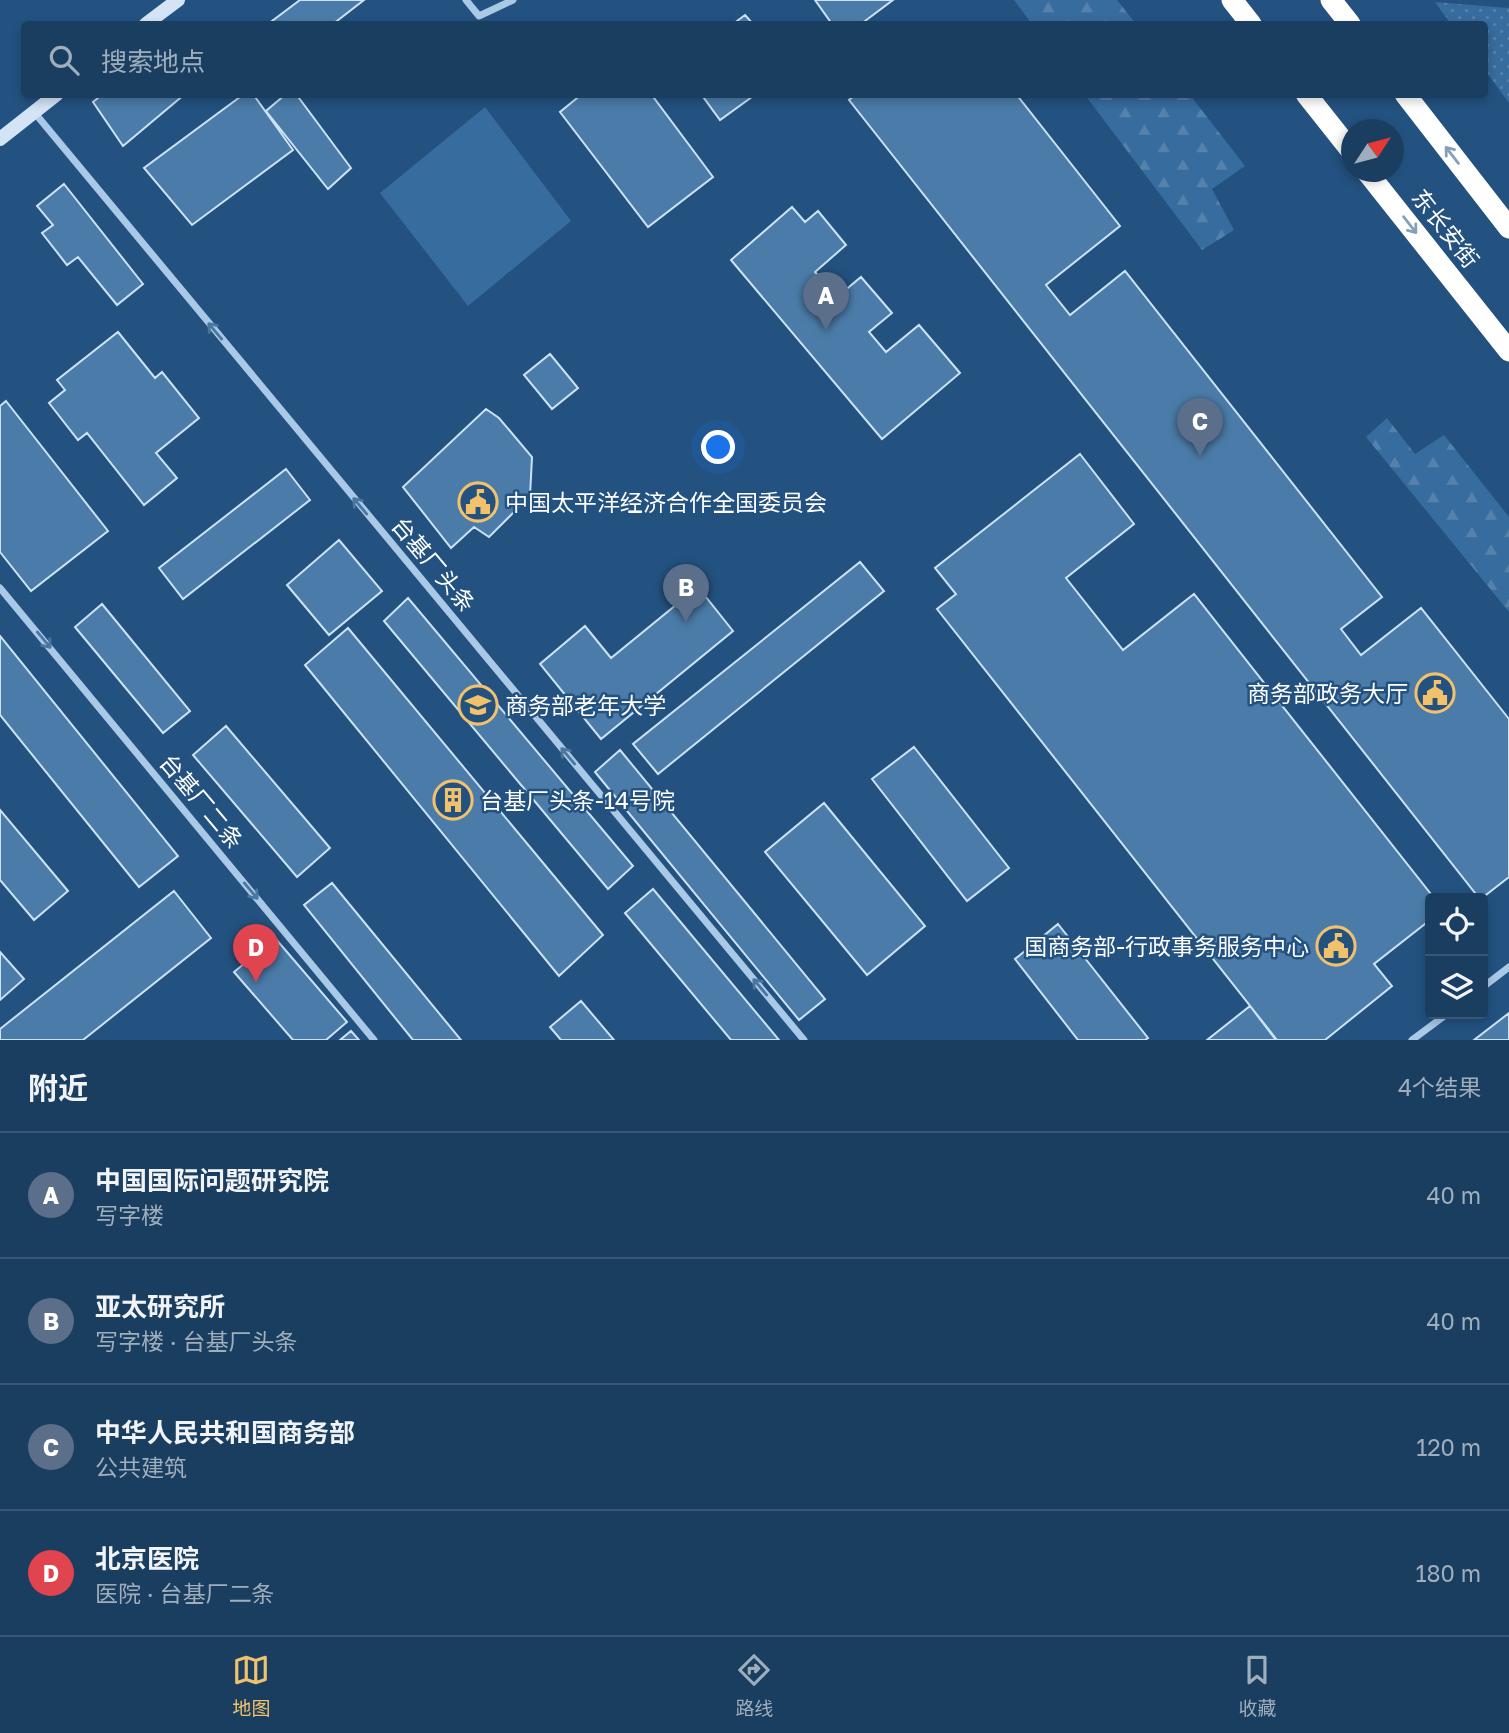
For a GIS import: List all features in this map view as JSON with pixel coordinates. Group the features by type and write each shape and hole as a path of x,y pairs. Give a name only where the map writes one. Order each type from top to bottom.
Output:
{"highway":[{"path":"1232,0 1249,21"},
{"path":"1331,0 1348,21"},
{"path":"1309,98 1341,138"},
{"path":"1408,98 1509,228"},
{"name":"东长安街","path":"1375,182 1509,351"}],"street":[{"path":"150,21 178,0"},
{"path":"466,0 479,16 513,0"},
{"path":"0,139 52,98"},
{"name":"台基厂头条","path":"34,113 804,1040"},
{"name":"台基厂二条","path":"0,587 374,1040"},
{"path":"1488,982 1509,967"},
{"path":"1412,1040 1440,1019"}],"green space":[{"path":"1014,0 1117,0 1134,21 1030,21"},
{"path":"1435,2 1509,8 1509,103 1488,74 1488,21 1449,21"},
{"path":"1087,98 1192,98 1245,166 1212,189 1234,230 1202,250"},
{"path":"485,107 571,221 468,306 380,193"},
{"path":"1387,418 1415,454 1444,435 1509,517 1509,612 1366,437"}],"building":[{"path":"300,0 364,0 337,21 272,21"},
{"path":"815,0 893,0 865,21 830,21"},
{"path":"745,15 750,21 737,21"},
{"path":"98,98 180,98 123,146 93,102"},
{"path":"239,98 256,98 293,150 192,225 144,168"},
{"path":"281,98 299,98 351,168 328,189 266,111"},
{"path":"577,98 654,98 713,177 648,227 560,112"},
{"path":"704,98 750,98 720,120"},
{"path":"851,98 1019,98 1120,226 1046,285 1070,315 1125,271 1382,597 1341,629 1361,655 1421,608 1509,719 1509,877 1488,893 1475,893 849,100"},
{"path":"64,184 143,284 117,305 78,257 67,265 42,233 53,225 37,206"},
{"path":"792,207 805,222 818,211 846,245 815,272 837,297 861,277 892,313 869,332 886,352 919,325 960,373 882,439 731,260"},
{"path":"118,332 155,378 162,372 199,418 156,453 177,478 144,505 87,433 78,440 49,403 65,390 57,380"},
{"path":"550,354 578,388 552,409 524,375"},
{"path":"6,401 108,531 31,591 0,552 0,406"},
{"path":"486,409 499,418 532,457 530,496 489,537 474,527 451,548 403,487"},
{"path":"1080,454 1134,524 1066,578 1123,650 1194,594 1430,893 1425,893 1425,924 1374,964 1392,986 1325,1040 1277,1040 937,609 956,594 935,568"},
{"path":"286,469 310,500 183,599 159,568"},
{"path":"339,540 382,591 329,635 287,585"},
{"path":"860,562 884,591 658,774 633,744"},
{"path":"698,587 733,631 601,739 540,664 585,626 611,658"},
{"path":"408,598 633,866 608,889 384,621"},
{"path":"102,604 190,711 163,733 75,627"},
{"name":"台基厂头条-14号院","path":"348,628 603,935 559,976 305,665"},
{"path":"0,636 178,856 139,887 0,715"},
{"path":"226,726 330,848 297,877 193,755"},
{"path":"914,747 1009,868 967,901 872,779"},
{"path":"620,750 825,999 799,1020 595,772"},
{"path":"824,803 925,926 867,975 765,852"},
{"path":"0,810 68,891 34,920 0,880"},
{"path":"332,883 461,1040 413,1040 304,905"},
{"path":"653,889 779,1040 731,1040 625,913"},
{"path":"174,891 211,938 83,1040 0,1040 0,1029"},
{"path":"1058,924 1148,1038 1078,1040 1015,959"},
{"path":"275,938 347,1022 326,1040 293,1040 234,972"},
{"path":"0,952 24,979 0,1000"},
{"path":"581,1001 614,1040 561,1040 550,1027"},
{"path":"1250,1006 1276,1040 1207,1040"},
{"path":"1509,1013 1509,1040 1474,1040"},
{"path":"351,1031 359,1040 340,1040"}],"place":[{"name":"中国国际问题研究院","path":"826,330"},
{"name":"中华人民共和国商务部","path":"1200,456"},
{"name":"中国太平洋经济合作全国委员会","path":"478,502"},
{"name":"亚太研究所","path":"686,622"},
{"name":"商务部政务大厅","path":"1435,693"},
{"name":"商务部老年大学","path":"478,705"},
{"name":"台基厂头条-14号院","path":"453,800"},
{"name":"国商务部-行政事务服务中心","path":"1336,946"},
{"name":"北京医院","path":"256,982"}]}
